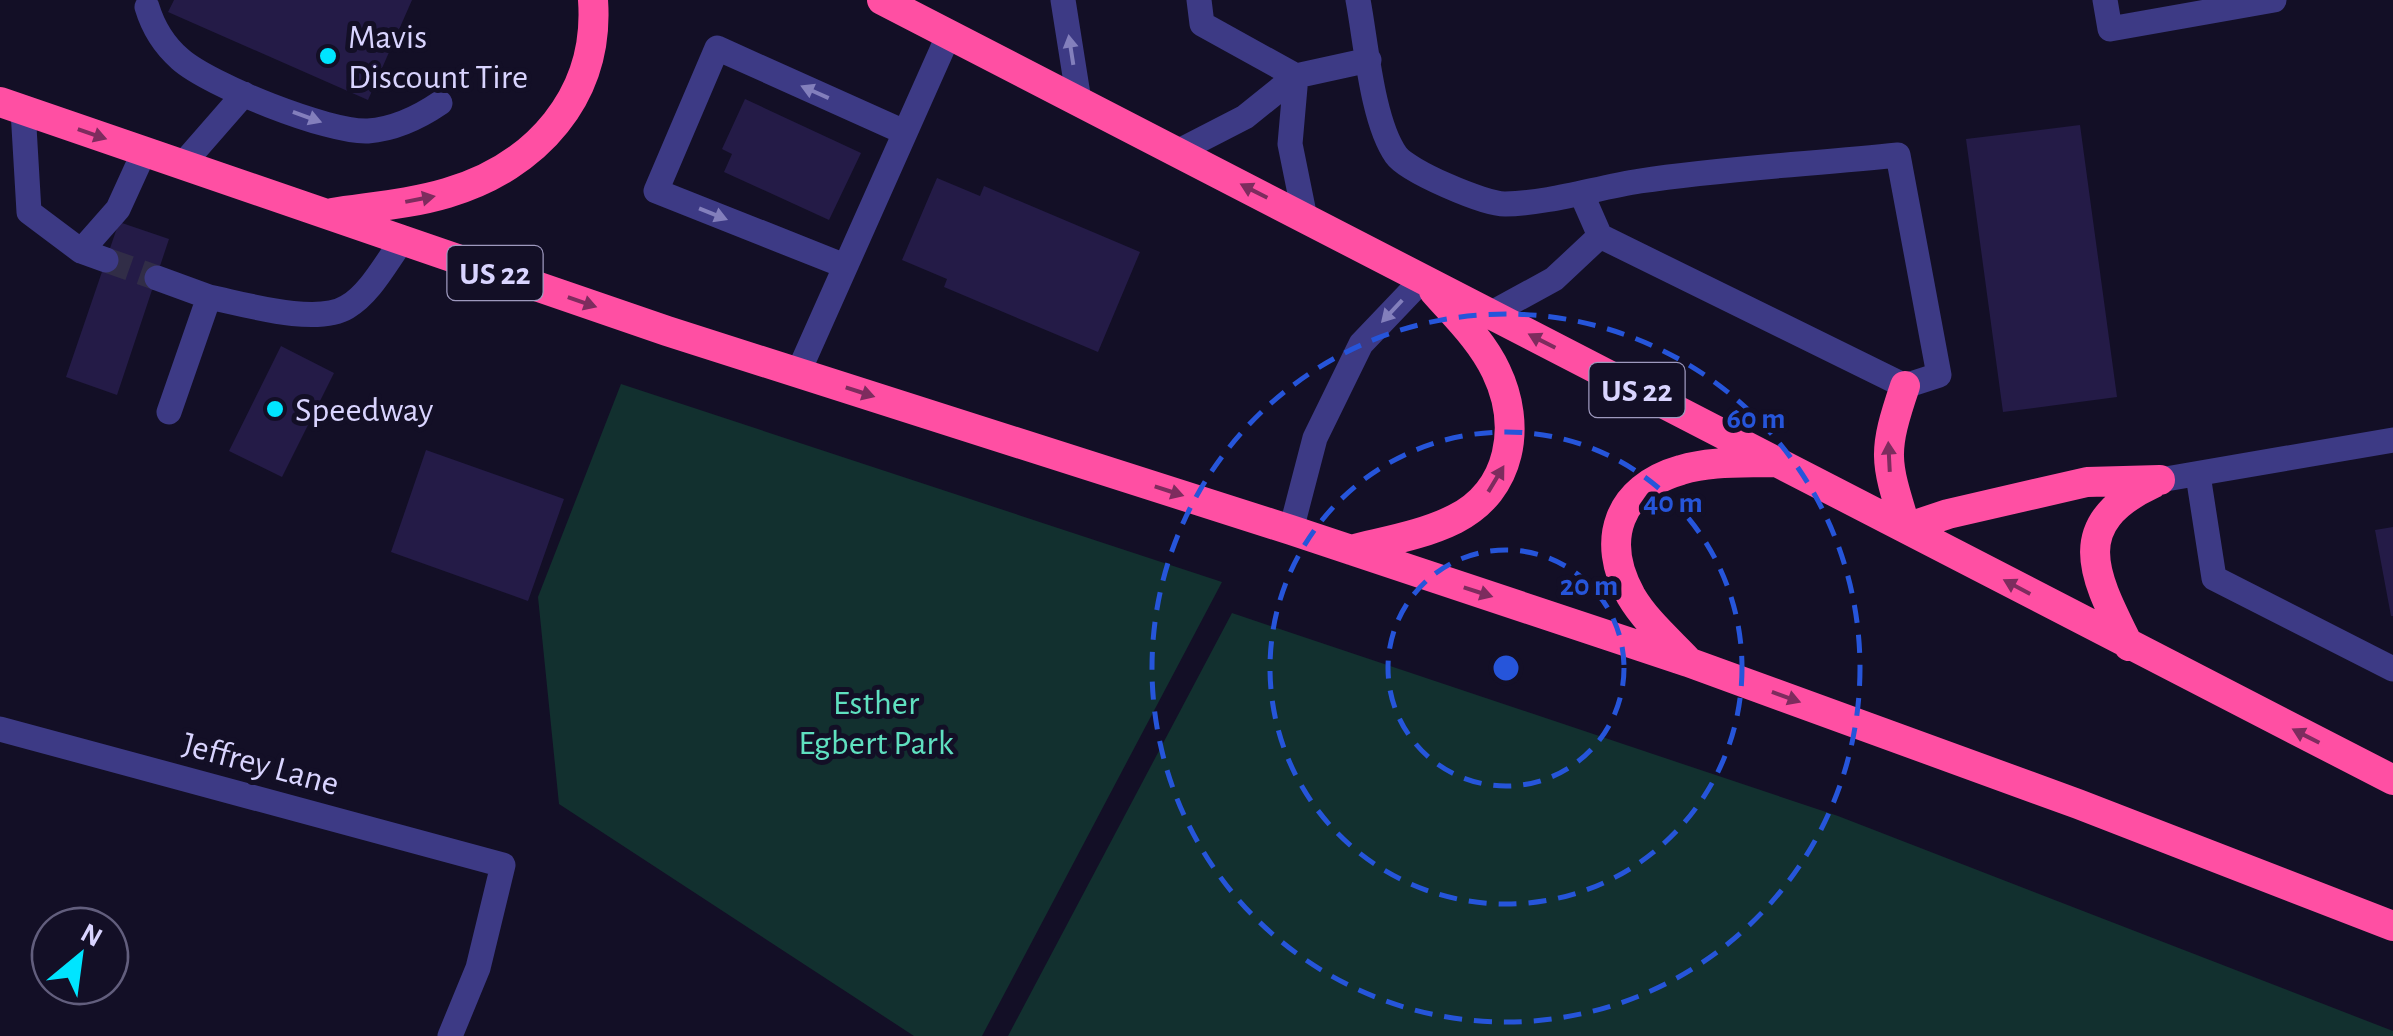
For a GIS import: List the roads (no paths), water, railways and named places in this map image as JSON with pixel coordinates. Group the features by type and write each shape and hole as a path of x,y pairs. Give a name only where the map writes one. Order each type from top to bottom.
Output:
{"highway":[{"path":"324,214 446,193 490,176 528,153 562,118 582,82 592,49 593,0"},
{"name":"US 22","path":"882,0 2393,780"},
{"name":"US 22","path":"12,106 402,241 1688,662 2061,797 2393,926"},
{"path":"1351,550 1426,531 1459,518 1484,497 1507,459 1510,426 1496,370 1473,336 1423,279"},
{"path":"1904,386 1887,454 1906,528 1948,514 2087,482 2160,480"},
{"path":"1688,662 1644,615 1622,576 1615,540 1623,509 1650,484 1684,469 1776,462"},
{"path":"2129,646 2095,572 2098,536 2116,506 2160,480"}],"street":[{"path":"1064,0 1079,101"},
{"path":"1199,0 1202,24 1296,76"},
{"path":"1358,0 1386,137 1398,159 1478,201 1503,204 1582,195 1639,181 1898,155 1940,375 1904,386 1600,236 1582,195"},
{"path":"2105,0 2110,29 2274,0"},
{"path":"146,7 153,25 178,57 194,70 244,94 352,131 392,127 440,103"},
{"path":"798,372 949,34"},
{"path":"844,266 656,191 716,48 904,132"},
{"path":"1177,152 1245,117 1296,76 1369,60"},
{"path":"1296,76 1290,144 1305,218"},
{"path":"182,165 244,94"},
{"path":"12,106 29,212 93,255 144,152"},
{"path":"1490,314 1554,278 1600,236"},
{"path":"157,278 209,296 272,310 321,315 347,307 402,241"},
{"path":"1291,530 1316,438 1361,344 1423,279"},
{"path":"169,412 209,296"},
{"path":"2160,480 2393,440"},
{"path":"2198,475 2214,578 2393,668"},
{"name":"Jeffrey Lane","path":"0,728 503,866 478,968 452,1035"}],"tunnel":[{"path":"106,260 157,278"}],"place":[{"name":"Mavis Discount Tire","path":"328,56"},
{"name":"Speedway","path":"275,409"}],"park label":[{"name":"Esther Egbert Park","path":"876,722"}]}
